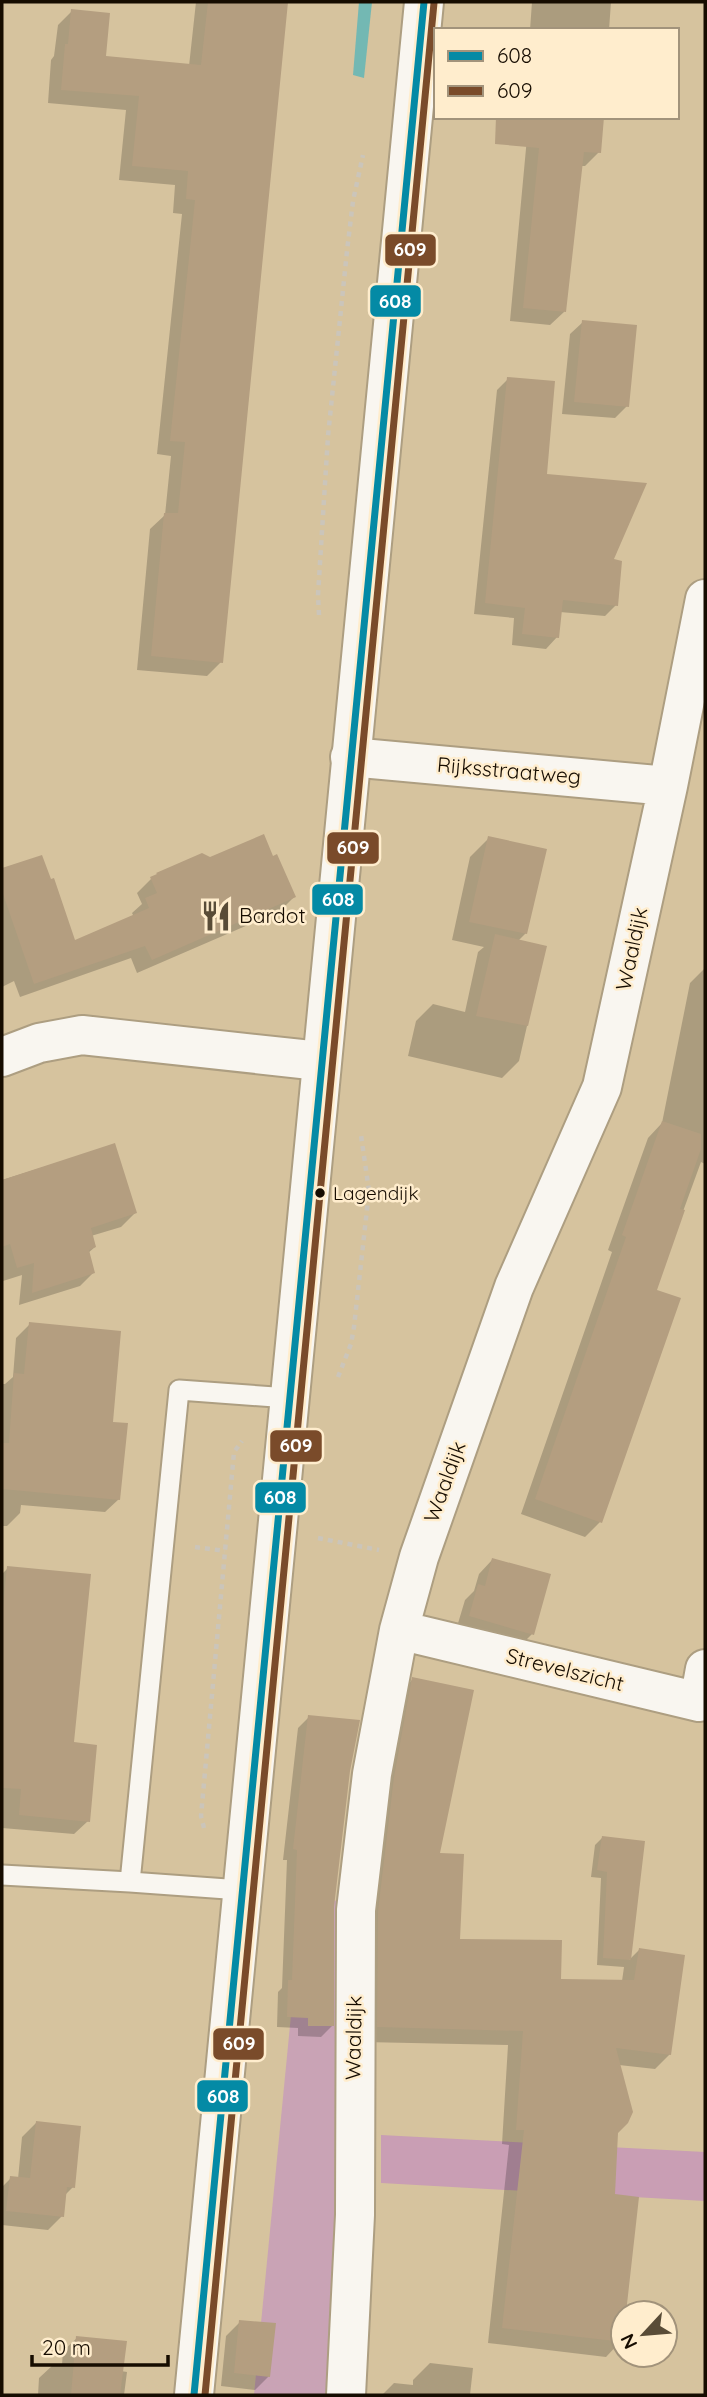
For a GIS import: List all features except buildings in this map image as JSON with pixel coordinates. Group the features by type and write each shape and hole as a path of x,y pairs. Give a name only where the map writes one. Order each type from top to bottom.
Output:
{"street":[{"path":"194,2395 320,1060 424,2"},
{"name":"Waaldijk","path":"346,2395 355,2215 356,1910 372,1774 399,1630 419,1558 514,1287 602,1087 668,786 705,599"},
{"name":"Rijksstraatweg","path":"350,757 668,786"},
{"path":"2,1057 39,1043 82,1035 320,1060"},
{"name":"Strevelszicht","path":"399,1630 699,1702 705,1669"}],"lane":[{"path":"130,1882 179,1390 289,1398"},
{"path":"2,1875 241,1891"}],"path":[{"path":"307,1536 419,1558"}],"shaded area":[{"path":"303,1892 344,1903 331,2395 254,2395"},
{"path":"381,2135 705,2152 705,2201 381,2183"}],"water":[{"path":"359,2 372,2 364,78 353,75"}],"transit line":[{"name":"608","path":"194,2395 424,2"},
{"name":"609","path":"205,2395 434,3"}],"place":[{"name":"Bardot","path":"216,916"},
{"name":"Lagendijk","path":"320,1193"}]}
